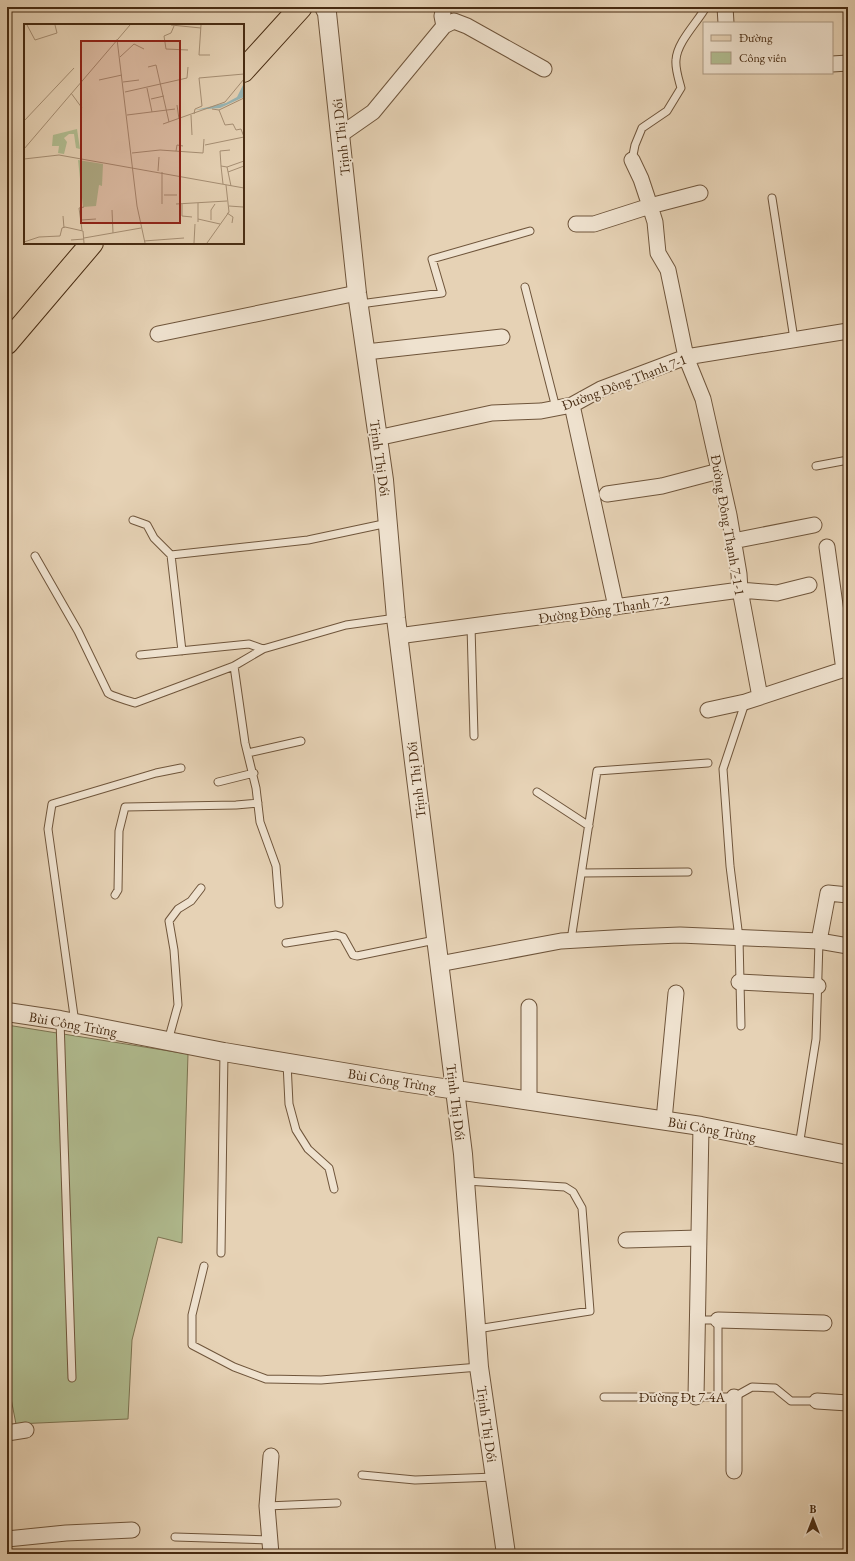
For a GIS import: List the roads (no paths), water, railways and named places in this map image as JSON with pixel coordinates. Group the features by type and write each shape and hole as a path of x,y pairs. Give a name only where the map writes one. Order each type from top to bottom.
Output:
{"main road":[{"path":"244,52 283,7"},
{"path":"244,70 301,7"},
{"path":"7,328 76,244"},
{"path":"7,343 91,244"}],"street":[{"name":"Trịnh Thị Dối","path":"324,7 327,13 358,298 384,480 398,636 466,1181 479,1367 506,1554"},
{"path":"444,7 442,16 444,26"},
{"path":"725,7 726,22"},
{"path":"340,135 373,112 444,26 454,21 467,26 544,69"},
{"path":"833,64 848,63"},
{"name":"Đường Đông Thạnh 7-1-1","path":"632,160 641,179 655,222 658,252 668,270 686,357 703,399 733,541 739,574 740,590 760,697"},
{"path":"576,224 594,224 650,206 700,193"},
{"path":"158,334 358,298"},
{"name":"Đường Đông Thạnh 7-1","path":"377,438 492,413 541,411 572,405 601,389 673,360 848,331"},
{"path":"366,352 502,336"},
{"path":"572,405 616,607"},
{"path":"607,494 662,486 719,472"},
{"path":"733,541 814,525"},
{"path":"708,710 745,702 790,689 846,669 827,547"},
{"name":"Đường Đông Thạnh 7-2","path":"398,636 740,590 777,593 809,585"},
{"path":"819,941 828,893 848,895"},
{"path":"439,964 561,941 680,935 819,941 848,946"},
{"path":"739,982 818,986"},
{"path":"664,1120 676,993"},
{"path":"529,1007 529,1101"},
{"name":"Bùi Công Trừng","path":"7,1012 68,1022 224,1052 455,1090 701,1126 848,1155"},
{"path":"696,1397 701,1126"},
{"path":"626,1240 699,1238"},
{"path":"718,1320 824,1323"},
{"path":"734,1397 734,1471"},
{"name":"Đường Đt 7-4A","path":"817,1401 848,1403"},
{"path":"7,1433 26,1430"},
{"path":"271,1456 267,1506 271,1547"},
{"path":"7,1539 66,1533 132,1530"}],"lane":[{"path":"632,160 635,145 642,128 667,111 681,88 676,60 684,38 699,21 706,7"},
{"path":"772,198 794,339"},
{"path":"358,298 442,292 432,259 530,230"},
{"path":"525,288 556,408"},
{"path":"816,466 848,460"},
{"path":"133,520 147,525 154,538 171,556 182,651"},
{"path":"171,556 308,540 388,523"},
{"path":"36,556 78,631 108,693 112,696 122,697 136,703 234,666 263,649 346,626 396,618"},
{"path":"471,626 474,736"},
{"path":"140,655 248,644 263,649"},
{"path":"234,666 248,753 254,773 260,822 276,866 279,904"},
{"path":"741,1026 739,938 730,866 723,769 745,702"},
{"path":"248,753 301,741"},
{"path":"571,940 597,771 708,763"},
{"path":"72,1378 68,1022 48,829 52,804 156,773 181,768"},
{"path":"218,782 254,773"},
{"path":"537,792 589,826"},
{"path":"115,895 118,890 119,832 125,807 236,805 258,803"},
{"path":"582,873 688,872"},
{"path":"168,1041 178,1005 174,950 169,920 178,909 191,901 201,888"},
{"path":"286,942 336,935 343,938 350,952 357,956 435,940"},
{"path":"799,1146 816,1039 819,941"},
{"path":"221,1253 224,1052"},
{"path":"287,1062 288,1104 296,1130 308,1149 329,1168 334,1188"},
{"path":"466,1181 565,1188 574,1192 582,1208 590,1311 477,1329"},
{"path":"204,1266 192,1316 192,1345 234,1367 266,1379 321,1380 479,1367"},
{"path":"698,1320 718,1320 718,1397"},
{"name":"Đường Đt 7-4A","path":"604,1397 734,1397 752,1387 775,1388 791,1401 817,1401"},
{"path":"362,1474 416,1480 495,1478"},
{"path":"267,1506 337,1503"},
{"path":"175,1537 271,1547"}]}
